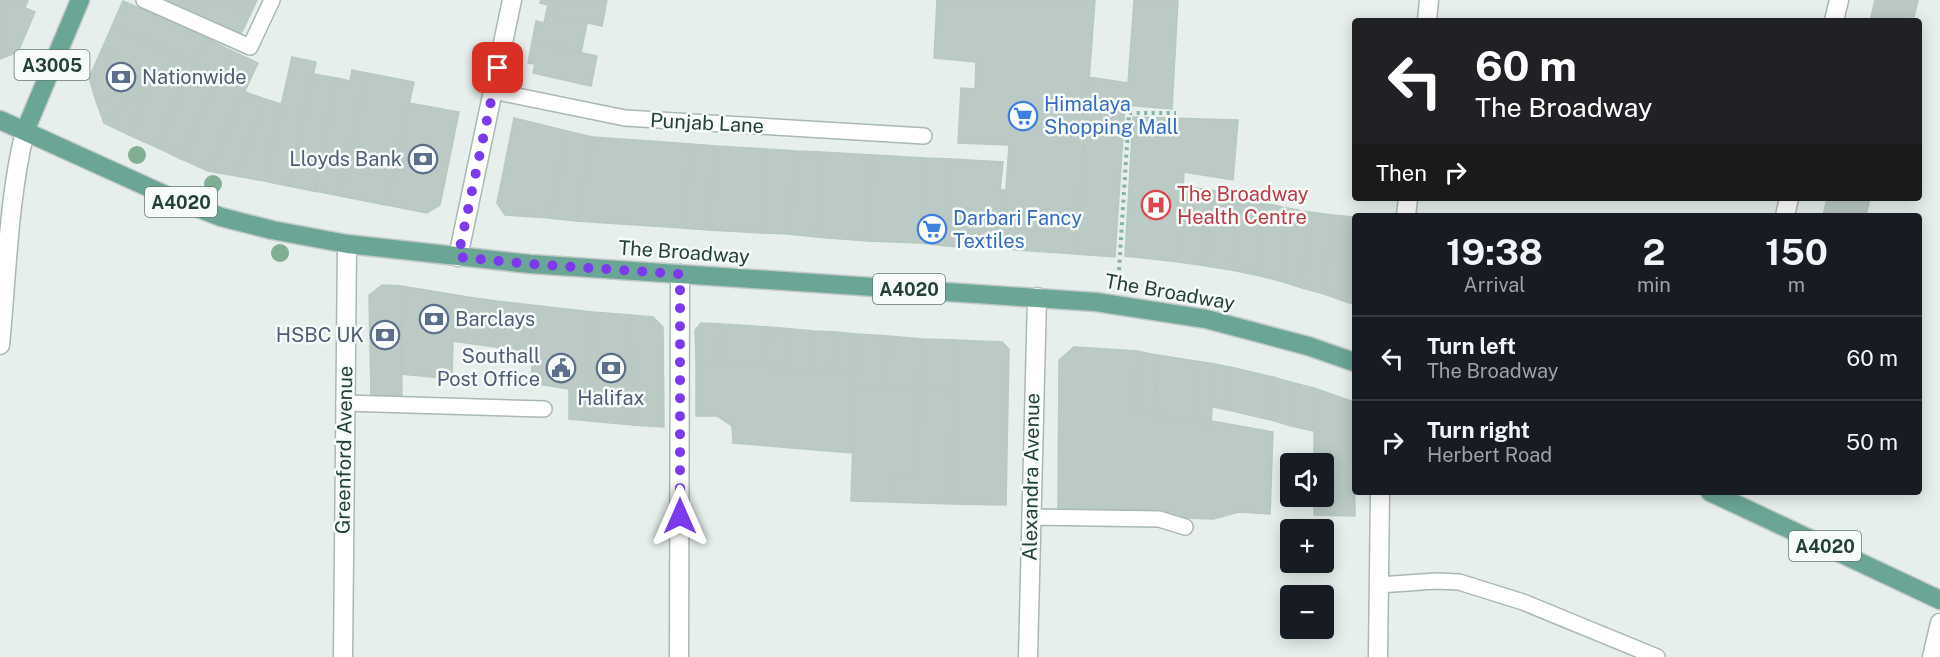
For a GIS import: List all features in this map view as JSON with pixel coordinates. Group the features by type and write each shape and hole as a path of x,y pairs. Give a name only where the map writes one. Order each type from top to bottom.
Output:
{"main road":[{"name":"A3005","path":"25,131 80,0"},
{"name":"A4020","path":"0,120 25,131"},
{"name":"The Broadway","path":"25,131 172,198 221,217 272,230 347,244 530,264 1096,302 1206,319 1308,346 1352,361"},
{"name":"A4020","path":"1717,495 1940,600"}],"street":[{"path":"458,257 512,0"},
{"path":"1427,18 1429,0"},
{"path":"1835,18 1839,0"},
{"path":"0,345 13,194 25,131"},
{"name":"Greenford Avenue","path":"343,657 347,244"},
{"path":"679,657 680,274"},
{"name":"Alexandra Avenue","path":"1028,657 1037,297"},
{"path":"1378,657 1380,495"},
{"path":"1932,657 1940,623"}],"lane":[{"path":"144,0 250,47 272,0"},
{"name":"Punjab Lane","path":"493,91 625,118 924,136"},
{"path":"344,403 544,409"},
{"path":"1030,517 1159,519 1185,527"},
{"path":"1378,585 1436,581 1459,582 1523,602 1657,657"}],"path":[{"path":"1119,270 1129,113 1176,114"}],"building":[{"path":"0,0 6,0 35,12 18,52 0,59"},
{"path":"6,0 28,0 25,8"},
{"path":"161,0 216,0 250,15 240,36"},
{"path":"216,0 257,0 250,15"},
{"path":"541,0 607,0 602,26 546,14 548,5 540,3"},
{"name":"Himalaya Shopping Mall","path":"937,0 1095,0 1076,254 1002,249 1009,145 958,143 961,88 975,89 976,62 934,58"},
{"path":"1134,0 1178,0 1172,109 1125,105 1115,257 1076,254 1089,77 1128,83"},
{"path":"1875,0 1918,0 1914,18 1871,18"},
{"path":"123,1 206,38 195,64 112,26"},
{"path":"546,14 587,23 581,53 532,42 536,21 544,23"},
{"path":"112,26 195,64 183,87 101,51"},
{"path":"206,38 232,51 181,159 156,147"},
{"path":"532,42 597,56 591,86 533,73 535,64 528,63"},
{"name":"Nationwide","path":"101,51 156,76 96,101 89,78"},
{"path":"232,51 258,63 208,171 181,159"},
{"path":"292,57 316,62 288,186 264,181"},
{"path":"352,70 367,73 340,196 314,191 337,78 350,81"},
{"path":"367,73 414,82 386,205 340,196"},
{"path":"313,74 337,78 314,191 288,186"},
{"path":"156,76 183,87 156,147 129,135"},
{"path":"156,76 129,135 104,123"},
{"path":"156,76 104,123 96,101"},
{"path":"245,92 265,99 236,176 208,171"},
{"path":"265,99 281,104 264,181 236,176"},
{"name":"Lloyds Bank","path":"409,103 459,112 440,205 427,213 386,205"},
{"name":"The Broadway Health Centre","path":"1133,117 1238,120 1233,180 1184,172 1179,262 1125,256"},
{"path":"514,118 567,131 549,218 505,215 497,203"},
{"path":"567,131 593,137 576,221 549,218"},
{"path":"593,137 691,144 688,180 685,180 682,228 576,221"},
{"path":"691,144 715,146 709,230 682,228 685,180 688,180"},
{"path":"715,146 767,149 762,233 709,230"},
{"path":"767,149 796,151 789,234 762,233"},
{"path":"796,151 821,152 816,237 789,234"},
{"path":"821,152 873,155 867,241 816,237"},
{"path":"873,155 925,158 920,243 867,241"},
{"path":"925,158 951,159 946,246 920,243"},
{"path":"951,159 1003,162 1000,190 1006,190 1002,249 946,246"},
{"path":"1184,186 1215,191 1206,266 1179,262"},
{"path":"1215,191 1239,197 1231,270 1206,266"},
{"path":"1239,197 1264,203 1256,275 1231,270"},
{"path":"1826,201 1869,201 1867,213 1824,213"},
{"path":"1264,203 1287,208 1280,281 1256,275"},
{"path":"1287,208 1309,212 1302,288 1280,281"},
{"path":"1309,212 1332,215 1324,294 1302,288"},
{"path":"1332,215 1352,217 1346,302 1324,294"},
{"path":"1352,238 1352,304 1346,302"},
{"name":"HSBC UK","path":"382,285 401,286 402,396 371,395 369,295"},
{"name":"Barclays","path":"401,286 467,297 466,343 453,341 452,379 401,374"},
{"path":"467,297 496,301 495,347 466,343"},
{"path":"496,301 531,305 532,352 495,347"},
{"name":"Southall Post Office","path":"531,305 592,312 590,421 569,419 569,389 532,383"},
{"name":"Halifax","path":"592,312 631,315 632,425 590,421"},
{"path":"631,315 653,317 663,327 664,427 632,425"},
{"path":"701,323 722,324 719,363 696,361 695,330"},
{"path":"722,324 768,327 766,367 719,363"},
{"path":"768,327 792,329 788,369 766,367"},
{"path":"792,329 813,331 810,371 788,369"},
{"path":"813,331 835,332 832,372 810,371"},
{"path":"835,332 857,334 855,374 832,372"},
{"path":"857,334 888,336 886,387 855,385"},
{"path":"888,336 922,339 920,390 886,387"},
{"path":"922,339 955,340 954,392 920,390"},
{"path":"955,340 1002,342 1009,349 1006,505 951,504"},
{"path":"1074,347 1137,351 1136,411 1211,425 1212,421 1273,432 1270,514 1239,512 1213,519 1187,518 1165,511 1058,508 1059,360"},
{"path":"1137,351 1157,355 1155,415 1136,411"},
{"path":"1157,355 1195,361 1194,422 1155,415"},
{"path":"696,361 855,374 852,453 733,443 732,426 717,416 696,416"},
{"path":"1195,361 1215,364 1211,425 1194,422"},
{"path":"1215,364 1230,367 1228,410 1213,407"},
{"path":"1230,367 1273,377 1271,420 1228,410"},
{"path":"1273,377 1294,383 1291,426 1271,420"},
{"path":"1294,383 1314,388 1314,431 1291,426"},
{"path":"855,385 920,390 918,479 891,478 890,502 851,501"},
{"path":"1314,388 1352,401 1352,495 1355,495 1355,516 1314,515 1314,507 1334,507 1334,453 1314,453"},
{"path":"920,390 954,392 951,504 890,502 891,478 918,479"}],"place":[{"name":"Nationwide","path":"121,77"},
{"name":"Himalaya Shopping Mall","path":"1023,116"},
{"name":"Lloyds Bank","path":"423,159"},
{"name":"The Broadway Health Centre","path":"1156,205"},
{"name":"Darbari Fancy Textiles","path":"932,229"},
{"name":"Barclays","path":"434,319"},
{"name":"HSBC UK","path":"385,335"},
{"name":"Southall Post Office","path":"561,368"},
{"name":"Halifax","path":"611,368"}],"route":[{"path":"498,68 458,257 680,274 680,516"}]}
